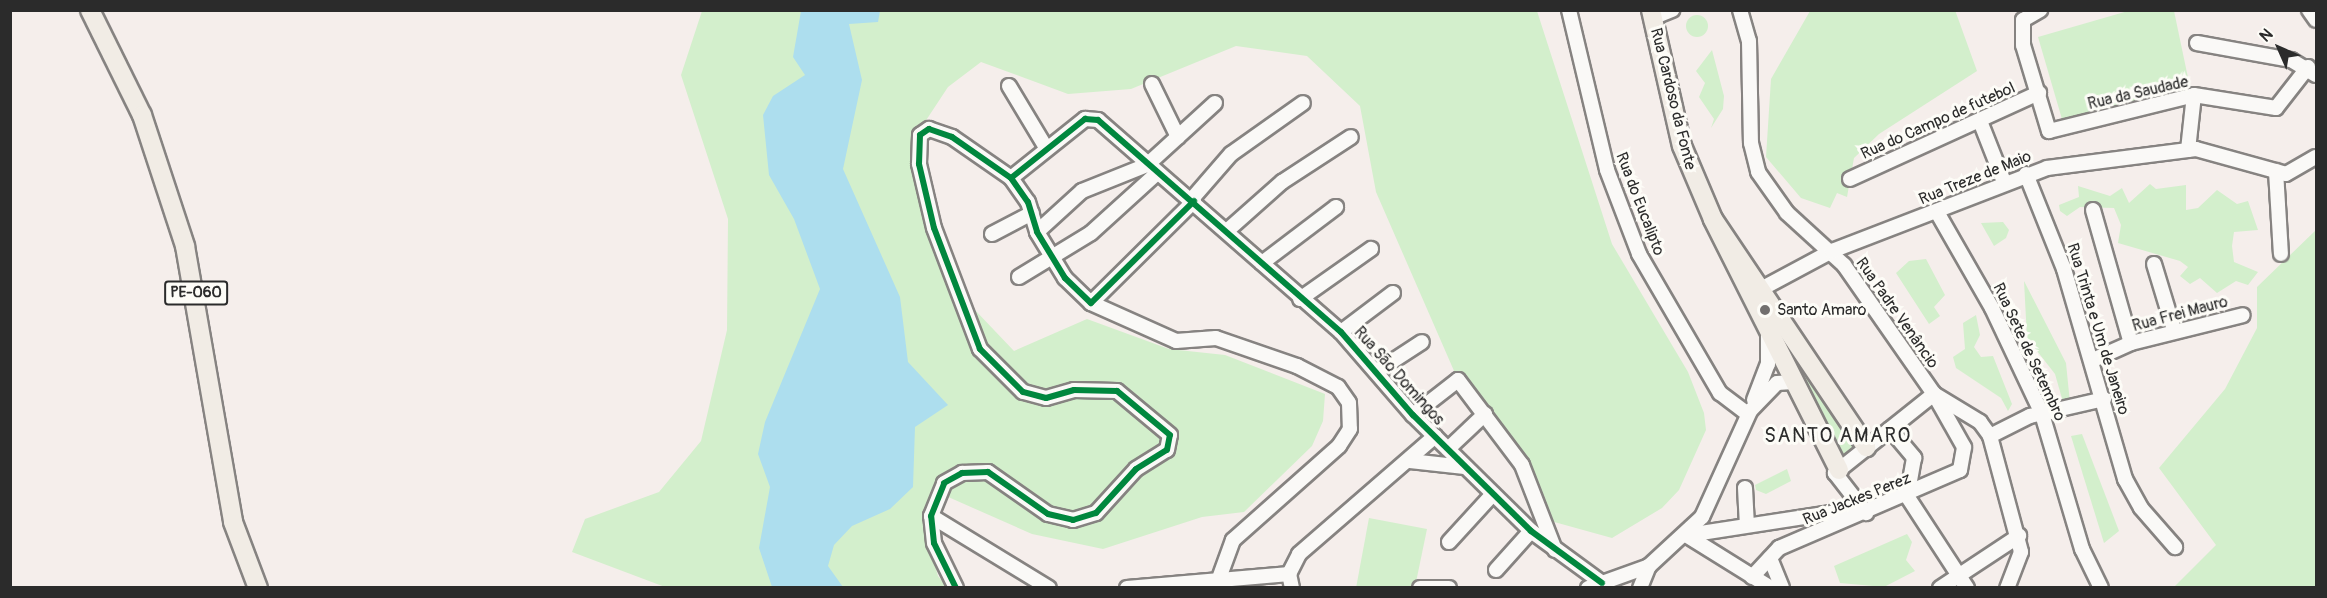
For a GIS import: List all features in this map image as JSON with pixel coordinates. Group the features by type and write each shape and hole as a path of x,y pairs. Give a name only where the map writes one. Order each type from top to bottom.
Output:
{"main road":[{"name":"PE-060","path":"90,10 142,116 185,246 233,522 258,588"},
{"name":"Rua Cardoso da Fonte","path":"1651,14 1682,146 1713,219 1755,293 1866,447"},
{"name":"Rua Cardoso da Fonte","path":"1755,293 1766,329 1839,470"}],"street":[{"name":"Rua do Eucalipto","path":"1569,10 1607,170 1639,254 1720,393 1749,412"},
{"path":"1651,14 1672,10"},
{"name":"Rua Padre Venâncio","path":"1740,10 1749,41 1751,143 1758,172 1787,213 1832,251 1934,394 1964,447"},
{"path":"2012,10 2023,20 2023,45 2039,93"},
{"path":"2023,20 2040,10"},
{"path":"2308,10 2316,21"},
{"path":"2197,43 2312,71"},
{"name":"Rua da Saudade","path":"2039,93 2049,131 2194,96 2276,108 2312,71"},
{"path":"1152,84 1178,136"},
{"path":"1009,86 1045,146 1011,178"},
{"name":"Rua do Campo de futebol","path":"1850,179 2039,93"},
{"path":"2188,150 2194,96"},
{"path":"1019,277 1091,233 1151,170 1178,136 1215,103"},
{"path":"1091,303 1192,200 1231,154 1303,103"},
{"name":"Rua São Domingos","path":"1045,146 1095,118 1151,170 1228,229 1300,299 1341,332 1378,370 1413,415 1531,531 1602,582"},
{"path":"1980,121 2004,182"},
{"path":"956,588 934,543 931,516 944,483 962,473 988,472 1048,514 1073,520 1096,513 1136,469 1167,450 1170,435 1117,391 1034,396 1009,381 974,340 924,190 920,135 929,129 952,137 1011,178 1032,213 1037,232 1072,289 1091,303 1176,341 1216,338 1297,366 1338,387 1348,403 1350,429 1340,446 1233,540 1220,576"},
{"path":"1228,229 1282,182 1350,137"},
{"name":"Rua Treze de Maio","path":"1755,293 1832,251 1937,212 2026,174 2109,157 2188,150 2286,174 2316,157"},
{"path":"1037,232 1082,191 1151,170"},
{"path":"2276,171 2281,254"},
{"name":"Rua Trinta e Um de Janeiro","path":"2026,174 2093,360 2133,496 2175,547"},
{"path":"1262,263 1336,207"},
{"path":"2093,210 2131,343"},
{"name":"Rua Sete de Setembro","path":"1937,212 1992,308 2042,414 2082,549 2101,588"},
{"path":"992,234 1032,213"},
{"path":"1300,299 1371,249"},
{"path":"2154,264 2174,330"},
{"path":"1341,332 1393,293"},
{"name":"Rua Frei Mauro","path":"2093,360 2131,343 2174,330 2243,315"},
{"path":"1588,588 1649,566 1686,535 1719,489 1768,364 1766,329"},
{"path":"1378,370 1422,342"},
{"path":"1413,415 1458,381 1522,465 1555,550"},
{"path":"1749,412 1777,383 1794,382"},
{"name":"Rua Padre Venâncio","path":"1890,429 1934,394"},
{"name":"Rua Padre Venâncio","path":"1934,394 1972,416 1990,436 2019,536 2020,564 2007,588"},
{"path":"1990,436 2042,414 2104,399"},
{"path":"1448,449 1485,414"},
{"path":"1839,470 1890,429 1914,458 1907,496 1957,576 1967,588"},
{"path":"1292,588 1288,574 1299,554 1410,461 1435,436"},
{"name":"Rua Jackes Perez","path":"1752,578 1779,548 1864,510 1907,496 1959,470 1964,447"},
{"path":"1410,461 1467,468"},
{"name":"Rua Cardoso da Fonte","path":"1839,470 1835,473 1864,510"},
{"path":"1745,488 1747,523"},
{"path":"1449,542 1493,494"},
{"path":"1686,535 1747,523 1864,510"},
{"path":"931,516 1048,588"},
{"path":"1496,570 1531,531"},
{"path":"1686,535 1771,588"},
{"path":"1940,588 2019,536"},
{"path":"1770,558 1782,588"},
{"path":"1640,588 1649,566"},
{"path":"1127,588 1220,576 1288,574"},
{"path":"1420,585 1449,588"}],"green space":[{"path":"1955,10 1977,71 1879,134 1854,158 1847,197 1837,193 1830,208 1801,198 1766,157 1771,79 1810,11"},
{"path":"702,11 1537,11 1612,244 1688,372 1704,413 1706,430 1679,490 1662,508 1612,538 1547,520 1522,465 1458,380 1376,192 1360,106 1307,56 1236,46 1131,89 1068,94 981,62 948,87 917,134 930,218 974,309 1014,351 1087,319 1169,349 1225,355 1325,394 1323,421 1312,446 1244,512 1202,517 1103,549 1032,534 946,496 925,529 938,576 947,587 665,587 572,552 585,519 659,492 701,441 727,330 728,219 681,75"},
{"path":"2128,11 2174,11 2191,92 2064,126 2038,37"},
{"path":"1697,15 1705,18 1708,26 1705,34 1697,37 1689,34 1686,26 1689,18"},
{"path":"1712,50 1724,96 1723,109 1711,128 1714,119 1699,97 1705,83 1696,71"},
{"path":"2150,184 2156,189 2186,185 2186,210 2198,208 2217,190 2237,204 2248,201 2258,230 2234,232 2232,246 2234,262 2258,272 2248,285 2236,281 2217,293 2200,278 2190,284 2180,276 2188,267 2180,261 2118,243 2121,225 2114,208 2080,207 2067,216 2060,211 2059,205 2079,197 2078,186 2110,196 2122,188 2129,203"},
{"path":"2003,222 2009,230 2006,238 1994,246 1981,223"},
{"path":"2316,230 2316,587 2174,587 2216,545 2159,468 2225,389 2257,328 2257,287"},
{"path":"1926,259 1945,295 1934,307 1940,316 1929,324 1896,273 1909,261"},
{"path":"2024,281 2066,363 2070,403 2063,402 2055,374 2027,338"},
{"path":"1760,307 1859,445 1843,460"},
{"path":"1976,315 1980,335 1974,347 1981,357 1993,356 2012,404 2008,411 2001,398 1956,368 1953,357 1965,349 1963,323"},
{"path":"2082,434 2119,531 2104,543 2071,436"},
{"path":"1787,469 1791,481 1766,494 1756,490 1755,485"},
{"path":"1369,518 1427,529 1415,587 1356,588"},
{"path":"1907,534 1912,542 1906,560 1915,571 1884,587 1840,583 1834,566"}],"water":[{"path":"801,11 880,11 878,22 849,24 862,80 843,169 900,297 908,362 948,405 915,427 913,487 890,509 852,526 834,545 828,566 843,587 772,587 759,548 770,487 758,454 765,422 820,289 794,219 769,175 763,115 773,96 805,75 793,57"}],"cycle path":[{"path":"1011,178 1085,119 1098,120 1341,332 1413,415 1531,531 1602,583"},
{"path":"956,588 934,543 931,516 944,483 962,473 988,472 1048,514 1073,520 1096,513 1136,469 1167,450 1170,435 1117,391 1074,390 1046,398 1023,392 980,349 934,228 919,164 920,135 929,129 952,137 1011,178 1028,202 1037,232 1065,278 1091,303 1194,201"}],"place":[{"name":"Santo Amaro","path":"1765,310"}],"district":[{"name":"SANTO AMARO","path":"1838,435"}]}
